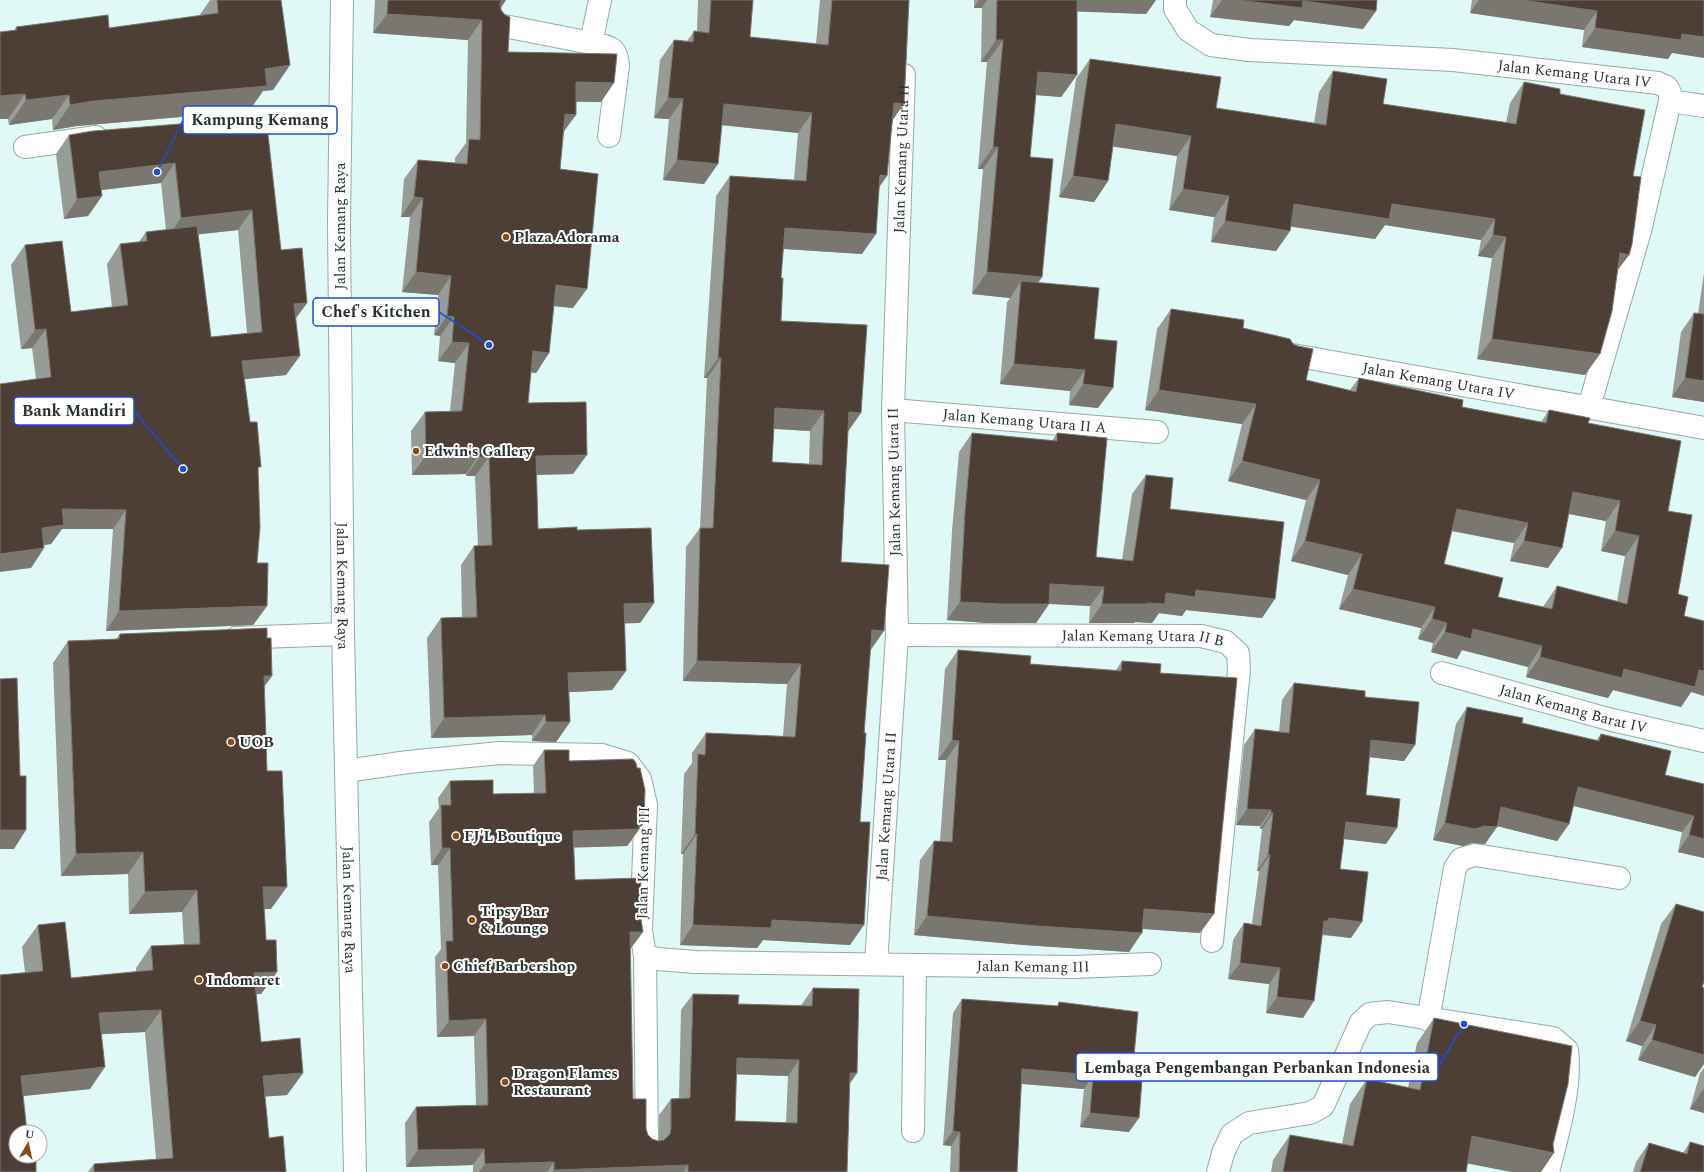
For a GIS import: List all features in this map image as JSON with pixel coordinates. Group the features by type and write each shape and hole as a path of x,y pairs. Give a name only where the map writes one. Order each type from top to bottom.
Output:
{"street":[{"name":"Jalan Kemang Raya","path":"342,0 339,223 343,634 355,1172"},
{"path":"590,43 600,0"},
{"name":"Jalan Kemang Utara IV","path":"1175,0 1175,9 1188,30 1211,45 1249,50 1453,60 1658,83 1667,87 1670,93 1670,101 1640,231 1589,407"},
{"path":"499,25 612,48 618,55 618,66 610,136"},
{"name":"Jalan Kemang Utara II","path":"876,964 897,635 893,410 905,59"},
{"path":"1670,101 1704,106"},
{"path":"213,127 340,116"},
{"path":"25,147 78,138 118,135"},
{"name":"Jalan Kemang Utara IV","path":"1287,354 1704,428"},
{"name":"Jalan Kemang Utara II A","path":"893,410 1157,432"},
{"path":"216,639 343,634"},
{"name":"Jalan Kemang Utara II B","path":"897,635 1201,636 1226,642 1238,652 1239,670 1212,941"},
{"name":"Jalan Kemang Barat IV","path":"1442,674 1612,720 1704,741"},
{"name":"Jalan Kemang III","path":"346,771 408,762 500,753 602,754 628,763 640,779 646,805 642,930 645,956 658,959 695,962 1074,967 1150,964"},
{"path":"1428,1020 1455,868 1461,859 1475,855 1619,878"},
{"path":"645,956 647,1145"},
{"path":"913,1130 915,965"},
{"path":"1218,1172 1223,1153 1232,1134 1248,1124 1310,1112 1323,1106 1361,1022 1370,1014 1388,1012 1428,1020 1553,1038 1567,1050 1570,1066 1558,1131 1548,1172"}],"building":[{"path":"217,0 281,0 290,65 265,69 267,86 94,101 70,105 69,95 26,100 25,94 0,96 0,32 17,30 16,27 108,15 109,28 218,13"},
{"path":"388,0 502,0 500,3 501,10 505,15 510,17 508,52 617,54 614,83 576,82 576,115 565,114 560,169 598,174 587,289 556,285 549,353 533,351 528,403 586,402 587,455 536,456 538,529 577,527 577,530 651,528 654,603 624,604 626,671 568,673 570,722 546,722 545,715 444,718 441,618 477,617 474,546 492,545 489,457 480,457 479,455 426,455 425,412 462,411 469,343 452,342 454,317 447,316 451,276 416,272 423,198 414,197 418,160 467,164 469,139 480,140 482,20 387,14"},
{"path":"711,0 753,0 750,37 828,45 832,0 909,0 904,104 894,103 887,176 880,175 876,234 785,228 781,278 783,278 781,321 867,325 861,413 849,412 841,562 889,565 884,631 872,630 864,733 866,733 860,822 870,822 864,925 772,920 771,928 693,925 697,834 695,834 698,754 705,755 706,733 795,737 801,664 697,661 700,528 713,528 721,358 718,358 730,176 806,181 812,113 724,104 718,164 677,160 683,99 668,98 674,40 693,42 694,31 709,33","holes":["775,408 824,411 822,465 772,462"]},
{"path":"997,0 1077,0 1077,75 1038,72 1030,157 1053,159 1042,277 987,272 998,147 993,147 1003,40 996,40"},
{"path":"1237,0 1377,0 1376,11 1303,1 1302,8"},
{"path":"1521,0 1704,0 1704,37 1682,34 1681,40 1595,28 1597,11"},
{"path":"1090,59 1221,77 1216,108 1326,125 1333,71 1387,79 1383,104 1516,124 1524,82 1560,89 1560,94 1645,110 1633,176 1641,177 1632,244 1629,255 1620,253 1612,311 1600,354 1492,339 1506,237 1493,235 1495,219 1392,204 1389,219 1294,204 1290,231 1225,221 1229,196 1183,189 1191,136 1116,124 1108,181 1073,176"},
{"path":"266,117 281,250 302,248 307,303 294,304 300,356 242,361 250,422 257,422 261,467 258,467 260,527 257,563 268,563 267,606 119,611 126,510 62,509 64,525 42,528 44,548 0,554 0,384 51,377 46,329 35,330 25,245 62,241 71,312 128,305 120,244 147,241 146,232 197,226 211,337 262,332 252,210 181,218 175,163 99,172 102,196 77,199 69,135 93,131"},
{"path":"1021,281 1099,288 1094,339 1117,341 1113,388 1083,384 1085,370 1014,364"},
{"path":"1171,309 1244,320 1243,328 1290,339 1293,344 1313,349 1306,380 1356,392 1359,378 1463,400 1462,407 1546,423 1549,410 1590,418 1588,423 1681,441 1668,511 1692,515 1678,594 1688,597 1684,616 1704,621 1704,671 1699,670 1695,687 1624,669 1622,678 1540,657 1542,646 1473,629 1471,639 1445,632 1447,623 1432,619 1435,607 1353,589 1362,554 1305,541 1320,480 1242,461 1256,404 1159,390","holes":["1573,492 1620,501 1615,531 1639,536 1627,604 1557,586 1552,609 1498,597 1503,578 1444,564 1457,509 1528,523 1524,541 1562,548"]},
{"path":"1694,313 1704,314 1704,381 1685,378"},
{"path":"972,433 1057,441 1057,433 1107,438 1096,557 1133,561 1146,475 1173,478 1170,509 1284,522 1275,599 1196,590 1195,597 1166,593 1165,604 1102,604 1104,587 1050,584 1049,604 960,602 965,512"},
{"path":"267,628 267,638 271,638 272,676 264,676 267,771 282,771 287,887 263,887 266,940 276,940 277,972 254,973 261,1042 300,1038 303,1073 263,1076 269,1138 283,1136 286,1172 94,1172 94,1164 173,1158 161,1010 99,1013 105,1067 21,1076 26,1124 8,1124 8,1164 36,1164 36,1172 0,1172 0,975 43,971 38,925 65,922 71,978 153,970 151,946 200,944 197,890 145,892 143,852 76,854 68,641 119,639 120,634"},
{"path":"958,650 1031,656 1030,664 1121,671 1122,661 1161,664 1160,673 1237,678 1214,914 1144,909 1142,933 1037,926 927,916 934,841 952,842 959,741 952,740"},
{"path":"17,678 20,776 26,776 26,830 0,830 0,679"},
{"path":"1294,683 1365,691 1365,697 1419,702 1415,745 1371,740 1366,795 1400,799 1397,828 1346,822 1340,869 1368,872 1362,922 1329,918 1328,921 1324,921 1314,1001 1277,997 1280,968 1240,963 1244,923 1261,926 1270,855 1268,855 1273,813 1271,813 1271,810 1247,809 1255,729 1289,733"},
{"path":"1467,707 1523,718 1522,723 1599,741 1601,734 1671,751 1665,775 1704,784 1704,839 1689,835 1694,816 1578,787 1569,824 1501,807 1497,827 1484,826 1475,829 1445,823"},
{"path":"544,750 569,750 569,761 633,759 637,768 640,768 645,790 644,823 638,823 639,829 573,831 575,880 641,878 640,913 643,932 630,932 633,1099 646,1099 646,1129 648,1135 652,1139 658,1141 664,1140 670,1134 671,1099 690,1098 693,994 739,995 738,1004 812,1006 813,988 859,989 857,1073 850,1073 847,1172 688,1172 688,1165 554,1170 554,1162 485,1164 484,1149 418,1150 416,1107 488,1105 486,1019 449,1021 446,941 453,941 450,848 442,848 441,805 451,805 450,781 493,780 493,794 546,793","holes":["737,1058 799,1060 797,1123 735,1121"]},
{"path":"1676,904 1704,912 1704,982 1702,987 1704,988 1704,1055 1652,1040 1656,1025 1640,1021"},
{"path":"962,999 1058,1006 1059,1002 1138,1012 1133,1067 1143,1068 1139,1118 1090,1113 1093,1075 1022,1069 1017,1172 959,1172 960,1132 953,1131"},
{"path":"1434,1018 1572,1046 1568,1084 1553,1144 1554,1153 1472,1136 1466,1172 1283,1172 1290,1135 1353,1146 1367,1079 1420,1090"},
{"path":"1690,1142 1704,1146 1704,1172 1640,1172 1649,1143 1687,1154"}],"place":[{"name":"Kampung Kemang","path":"157,172"},
{"name":"Plaza Adorama","path":"506,237"},
{"name":"Chef's Kitchen","path":"489,345"},
{"name":"Edwin's Gallery","path":"416,451"},
{"name":"Bank Mandiri","path":"183,469"},
{"name":"UOB","path":"231,742"},
{"name":"FJ'L Boutique","path":"456,836"},
{"name":"Tipsy Bar & Lounge","path":"472,920"},
{"name":"Chief Barbershop","path":"445,966"},
{"name":"Indomaret","path":"199,980"},
{"name":"Lembaga Pengembangan Perbankan Indonesia","path":"1464,1024"},
{"name":"Dragon Flames Restaurant","path":"505,1082"}]}
